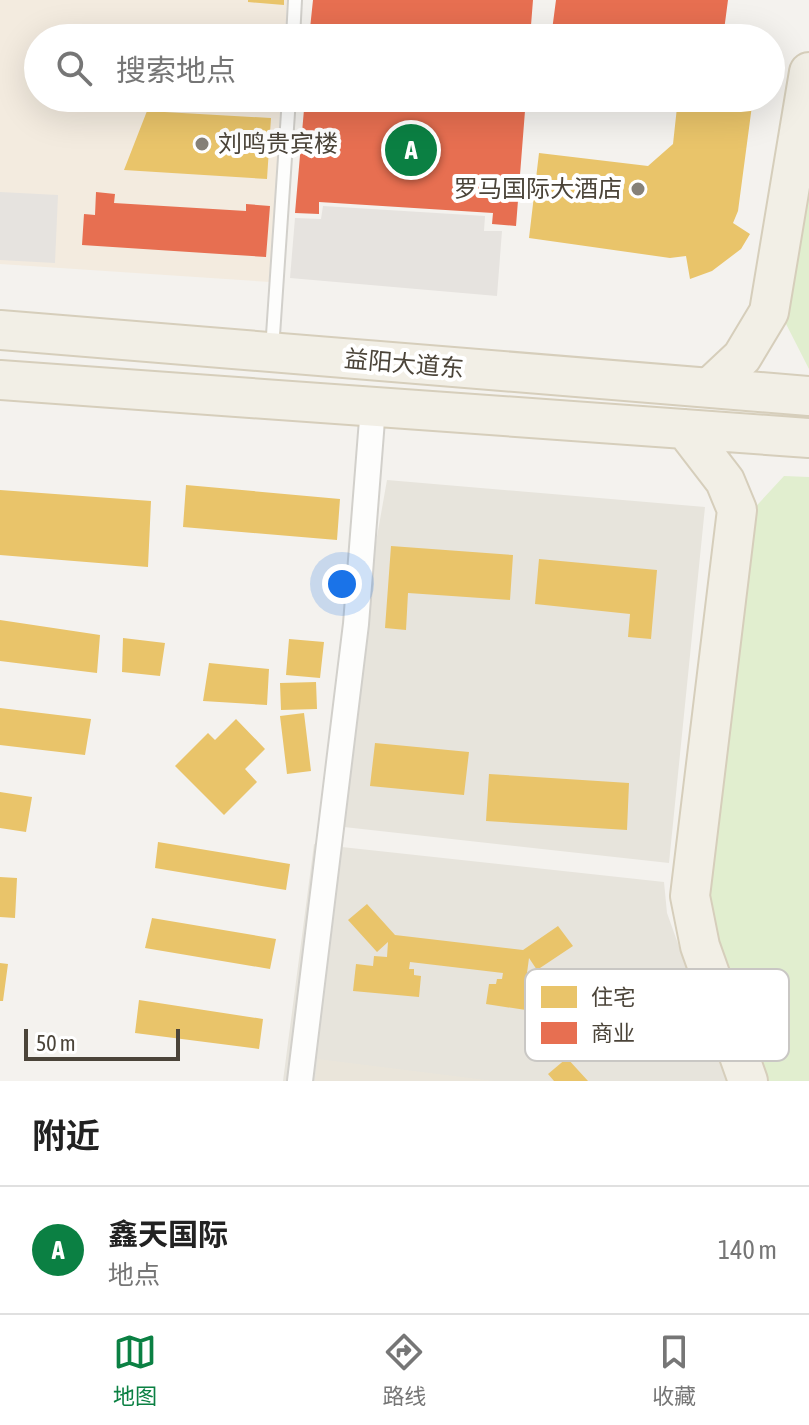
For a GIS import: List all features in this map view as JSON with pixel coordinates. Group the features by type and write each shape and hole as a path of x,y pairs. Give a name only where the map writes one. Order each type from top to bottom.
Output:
{"main road":[{"path":"709,388 742,357 769,312 809,72"},
{"name":"益阳大道东","path":"0,330 809,396"},
{"path":"0,380 809,438"},
{"path":"685,429 725,481 737,510 690,896 708,969"},
{"path":"741,1061 748,1081"}],"street":[{"path":"300,1081 356,624 373,407"}],"lane":[{"path":"294,24 295,0"},
{"path":"272,353 288,112"}],"shaded area":[{"path":"0,0 287,0 286,24 24,24 24,112 280,112 270,282 0,264"},
{"path":"0,192 58,195 55,263 0,260"},
{"path":"323,206 485,216 484,231 502,231 497,296 290,278 295,218 321,219"},
{"path":"387,480 705,507 669,863 326,825"},
{"path":"314,844 664,882 667,913 687,969 525,969 525,1061 720,1061 727,1081 283,1081"},
{"path":"318,1059 494,1081 315,1081"}],"green space":[{"path":"809,157 809,369 784,320"},
{"path":"784,476 809,477 809,1081 756,1081 750,1061 789,1061 789,969 721,969 703,910 748,515"}],"building: 住宅":[{"path":"284,0 284,5 248,2"},
{"name":"刘鸣贵宾楼","path":"147,112 271,118 267,179 124,170"},
{"name":"罗马国际大酒店","path":"676,112 751,112 738,211 733,223 750,234 741,249 712,271 690,279 686,256 670,258 529,238 539,153 648,166 673,144"},
{"path":"186,485 340,499 337,540 183,527"},
{"path":"0,490 151,501 148,567 0,555"},
{"path":"391,546 513,555 510,600 408,593 406,630 385,628"},
{"path":"539,559 657,570 651,639 628,637 630,614 535,604"},
{"path":"0,620 100,635 97,673 0,661"},
{"path":"123,638 165,643 160,676 122,672"},
{"path":"289,639 324,642 320,678 286,675"},
{"path":"209,663 269,669 267,705 203,701"},
{"path":"316,682 317,709 281,710 280,683"},
{"path":"0,708 91,719 85,755 0,745"},
{"path":"304,713 311,771 287,774 280,716"},
{"path":"236,719 265,749 245,769 257,782 224,815 175,766 208,733 215,740"},
{"path":"375,743 469,752 464,795 370,786"},
{"path":"489,774 629,783 627,830 486,821"},
{"path":"0,792 32,797 26,832 0,828"},
{"path":"158,842 290,864 286,890 155,868"},
{"path":"0,877 17,878 15,918 0,917"},
{"path":"367,904 395,935 523,950 558,926 573,946 538,969 529,958 525,969 525,1010 486,1004 489,984 496,984 503,973 410,962 409,969 414,969 414,975 421,976 419,997 353,991 356,964 373,966 374,956 387,957 388,942 377,952 348,920"},
{"path":"152,918 276,939 270,969 145,948"},
{"path":"0,963 8,964 3,1001 0,1001"},
{"path":"139,1000 263,1019 259,1049 135,1033"},
{"path":"563,1061 570,1061 588,1081 554,1081 548,1074"}],"building: 商业":[{"path":"313,0 533,0 531,24 310,24"},
{"path":"556,0 728,0 725,24 553,24"},
{"path":"304,112 525,112 516,226 492,224 493,213 319,202 319,214 295,213"},
{"path":"96,192 115,194 114,203 246,211 246,204 270,206 266,257 82,245 84,214 95,215"}],"place":[{"name":"刘鸣贵宾楼","path":"202,144"},
{"name":"鑫天国际","path":"411,150"},
{"name":"罗马国际大酒店","path":"638,189"}]}
